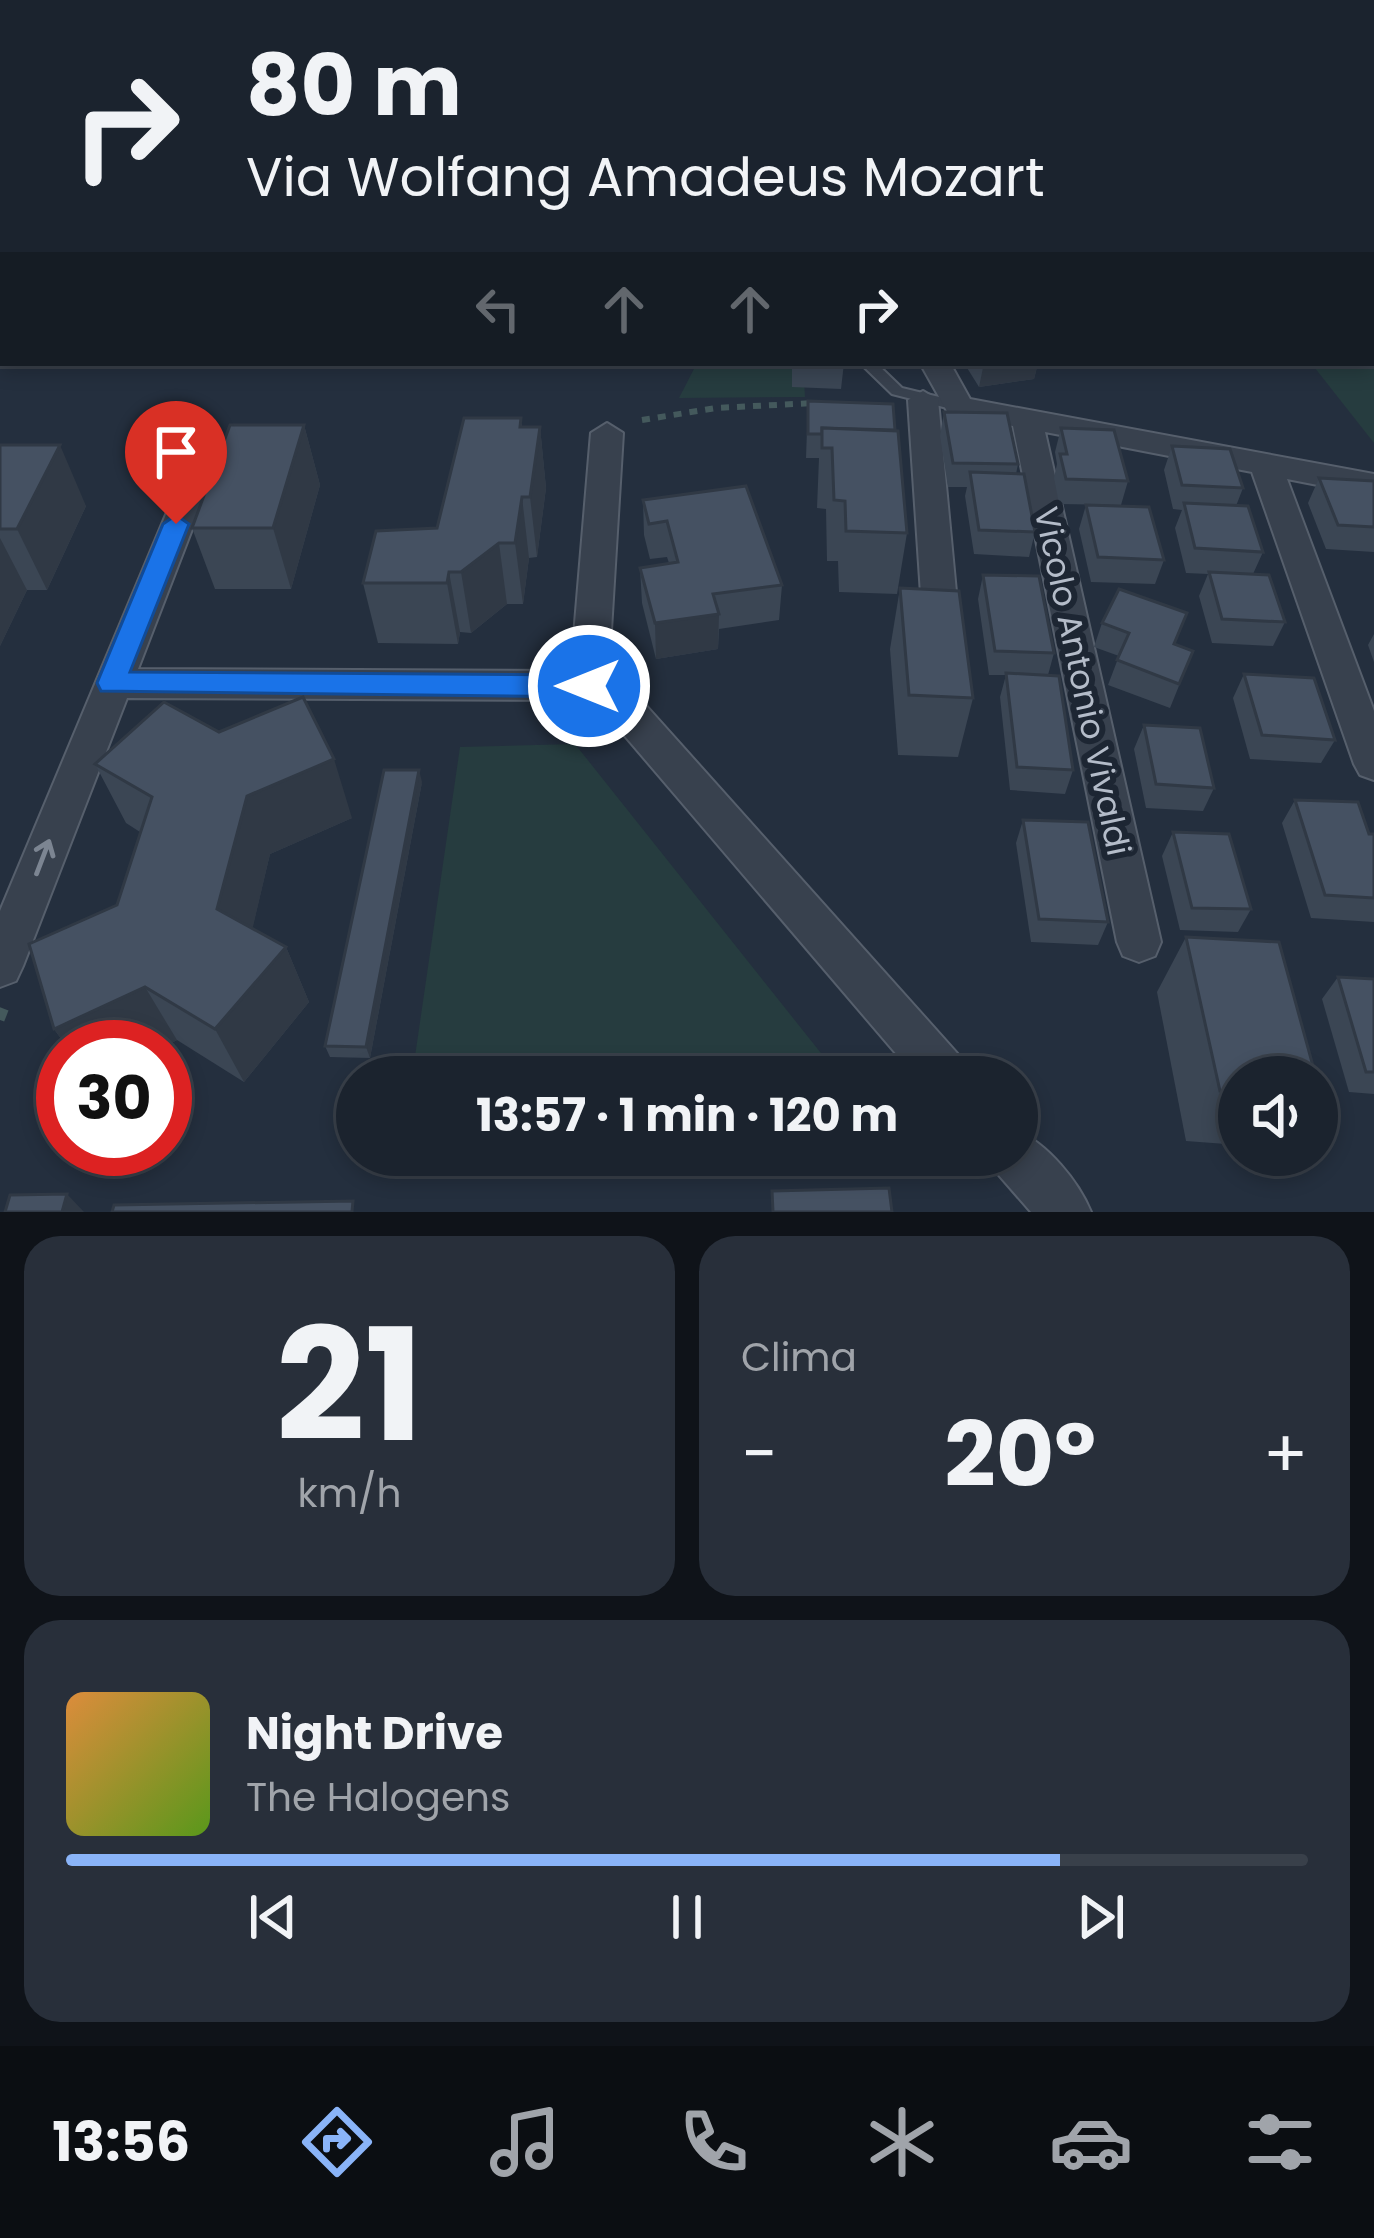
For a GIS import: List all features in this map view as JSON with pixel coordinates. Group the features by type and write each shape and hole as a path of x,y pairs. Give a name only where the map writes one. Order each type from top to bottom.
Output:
{"street":[{"path":"937,366 959,406 1374,485"},
{"path":"923,400 941,624"},
{"name":"Vicolo Antonio Vivaldi","path":"1027,420 1139,942"},
{"path":"589,686 607,434"},
{"path":"0,966 204,457"},
{"path":"1265,463 1374,764"},
{"path":"111,683 589,686 627,711 928,1056"},
{"path":"1033,1176 1064,1212"}],"lane":[{"path":"870,366 897,391 959,406"}],"path":[{"path":"642,420 716,408 821,403"}],"green space":[{"path":"695,366 803,366 805,397 679,398"},
{"path":"1313,366 1374,366 1374,443"},
{"path":"575,744 823,1056 415,1056 460,747"}],"building":[{"path":"808,401 893,404 895,430 822,428 822,434 808,434"},
{"path":"944,412 1007,413 1018,464 953,463"},
{"path":"464,418 521,418 520,427 540,427 530,497 522,497 515,543 499,543 461,572 449,572 447,583 363,583 376,531 437,528"},
{"path":"230,425 304,425 273,528 192,528"},
{"path":"822,428 898,431 907,533 846,531 845,501 834,500 832,448 822,448"},
{"path":"1061,428 1114,430 1128,481 1066,479"},
{"path":"0,445 60,445 17,529 0,529"},
{"path":"1172,446 1230,449 1243,488 1182,485"},
{"path":"970,472 1024,474 1035,532 979,530"},
{"path":"1319,478 1374,481 1374,527 1338,525"},
{"path":"746,486 782,585 713,594 719,614 655,623 640,568 678,562 667,521 649,524 643,500"},
{"path":"1184,503 1248,506 1263,552 1195,548"},
{"path":"1086,505 1149,507 1164,560 1098,557"},
{"path":"1209,572 1269,575 1285,622 1222,619"},
{"path":"983,575 1039,576 1054,653 995,651"},
{"path":"900,588 959,591 973,698 909,695"},
{"path":"1119,589 1187,613 1174,644 1193,651 1179,684 1117,660 1129,633 1102,623"},
{"path":"1006,673 1059,676 1073,770 1017,767"},
{"path":"1244,674 1314,678 1335,740 1262,735"},
{"path":"303,697 334,759 247,796 217,909 286,947 215,1029 145,987 74,1020 51,1020 29,944 117,905 152,797 95,764 164,702 219,732"},
{"path":"1144,725 1200,728 1214,788 1156,784"},
{"path":"384,770 419,770 366,1047 325,1046"},
{"path":"1295,800 1358,802 1369,834 1374,834 1374,898 1325,895"},
{"path":"1023,820 1088,822 1108,922 1039,919"},
{"path":"1173,832 1229,834 1251,909 1192,908"},
{"path":"1186,937 1279,942 1310,1056 1218,1056 1218,1082"},
{"path":"1338,977 1374,979 1374,1072 1366,1072"},
{"path":"889,1188 892,1212 773,1212 772,1191"},
{"path":"67,1194 62,1212 5,1212 10,1195"},
{"path":"353,1201 352,1212 112,1212 114,1205"}],"route":[{"path":"176,524 111,683 589,686"}]}
